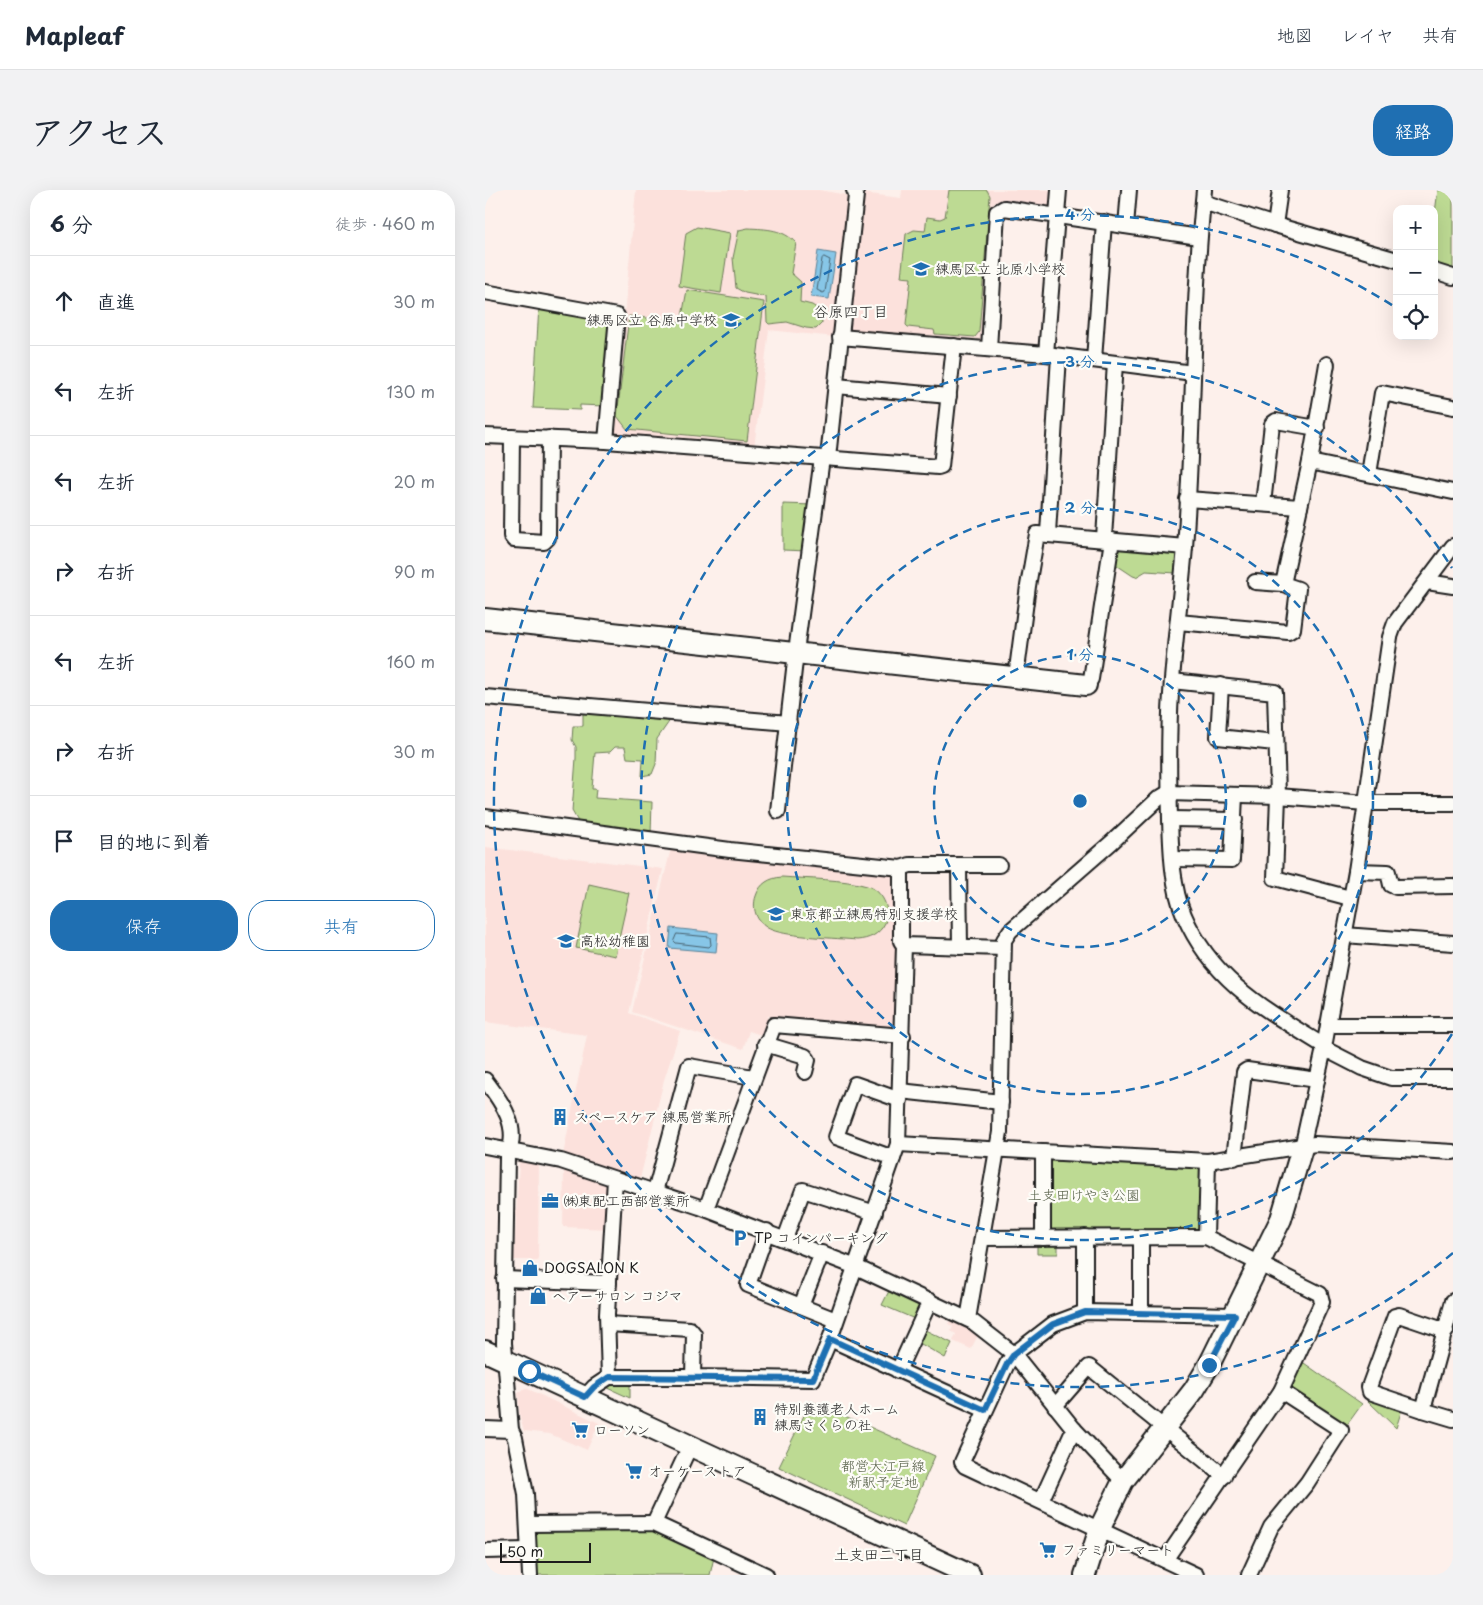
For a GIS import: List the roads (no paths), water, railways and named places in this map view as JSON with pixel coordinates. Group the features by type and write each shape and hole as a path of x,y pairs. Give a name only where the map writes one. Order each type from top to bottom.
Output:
{"street":[{"path":"778,811 796,652 836,386 856,195 854,190"},
{"path":"1048,533 1059,190"},
{"path":"1126,226 1129,190"},
{"path":"1275,225 1280,190"},
{"path":"1393,259 1275,225 1203,196 1199,237 1185,546 1172,681 1168,793 1173,859 1180,904 1203,950 1242,994 1324,1047 1362,1068 1391,1078 1453,1078"},
{"path":"989,349 997,212 1004,208 1199,237"},
{"path":"1094,360 1104,222"},
{"path":"1438,272 1453,277"},
{"path":"485,292 617,316 605,441"},
{"path":"841,338 1053,355 1193,373"},
{"path":"485,436 605,441 938,468 941,466 954,346"},
{"path":"485,619 1086,685 1091,679 1108,539 1115,363"},
{"path":"1283,584 1317,428 1327,364"},
{"path":"836,386 949,396"},
{"path":"1369,474 1382,393 1453,407"},
{"path":"1263,504 1272,424 1276,421 1317,428"},
{"path":"512,437 511,536 514,540 544,542 548,538 549,438"},
{"path":"1310,462 1453,492"},
{"path":"1187,499 1300,507"},
{"path":"1016,676 1036,537 1040,532 1185,546"},
{"path":"1085,1575 1100,1528 1123,1481 1166,1427 1209,1365 1261,1264 1281,1219 1302,1148 1324,1047 1356,871 1390,637 1395,623 1453,546"},
{"path":"1178,622 1288,632 1293,629 1297,589 1283,584 1255,582"},
{"path":"1427,582 1453,586"},
{"path":"1172,681 1275,692 1277,694 1275,743 1278,796 1275,878 1350,898"},
{"path":"1221,686 1218,738 1275,743"},
{"path":"485,697 789,723"},
{"path":"968,1319 1000,1132 1003,948 1004,940 1010,931 1168,793 1278,796 1366,803 1453,803"},
{"path":"1173,859 1232,860 1235,795"},
{"path":"485,816 730,850 901,868 910,865 999,865"},
{"path":"1170,819 1235,820"},
{"path":"959,865 960,947"},
{"path":"585,1397 594,1387 609,1377 813,1379 830,1339 898,1144 903,1036 904,945 901,942 901,868"},
{"path":"1356,871 1388,872 1391,885 1396,887 1453,886"},
{"path":"1344,935 1453,943"},
{"path":"904,945 1003,948"},
{"path":"706,1209 765,1044 771,1029 776,1024 903,1036"},
{"path":"1328,1024 1453,1025"},
{"path":"765,1044 805,1056 808,1060 805,1072"},
{"path":"655,1192 689,1066 753,1077"},
{"path":"1234,1158 1244,1072 1247,1070 1317,1080"},
{"path":"485,1080 506,1110 513,1139 507,1156 504,1278 505,1359 511,1430 515,1438 526,1494 530,1575"},
{"path":"893,1158 836,1137 855,1084 900,1095 1001,1102"},
{"path":"898,1144 997,1151 1208,1161 1302,1148 1315,1144 1453,1152"},
{"path":"485,1146 561,1161 706,1209 856,1267 968,1319 1014,1354 1074,1430 1123,1481"},
{"path":"1043,1152 1043,1238"},
{"path":"1206,1238 1208,1161"},
{"path":"609,1377 609,1283 615,1179"},
{"path":"785,1239 803,1190 875,1213"},
{"path":"767,1231 748,1285 836,1320"},
{"path":"1085,1237 1085,1312"},
{"path":"1141,1237 1141,1312"},
{"path":"982,1238 1206,1238 1320,1294 1322,1302 1281,1391 1165,1560"},
{"path":"801,1306 822,1253"},
{"path":"504,1278 609,1283"},
{"path":"1423,1410 1453,1301"},
{"path":"898,1370 930,1302"},
{"path":"1196,1575 1100,1528 965,1466 962,1462 1007,1364 1014,1354 1053,1324 1085,1312 1235,1315"},
{"path":"1446,1331 1399,1315 1395,1316 1369,1387 1370,1392 1453,1419"},
{"path":"608,1324 691,1329 694,1334 693,1378"},
{"path":"830,1339 985,1410"},
{"path":"485,1351 970,1575"},
{"path":"1055,1406 1089,1367 1166,1427 1223,1476"},
{"path":"1249,1575 1271,1527 1307,1483 1341,1430 1281,1391"},
{"path":"485,1429 511,1430"},
{"path":"1041,1501 1074,1430"},
{"path":"654,1523 690,1446"},
{"path":"527,1524 654,1523 766,1575"},
{"path":"485,1551 529,1550"}],"water":[{"path":"818,251 836,254 829,299 811,297"},
{"path":"671,928 718,933 716,952 669,948"}],"place":[{"name":"練馬区立 北原小学校","path":"921,269"},
{"name":"練馬区立 谷原中学校","path":"731,320"},
{"name":"東京都立練馬特別支援学校","path":"776,914"},
{"name":"高松幼稚園","path":"566,941"},
{"name":"スペースケア 練馬営業所","path":"560,1117"},
{"name":"㈱東配工西部営業所","path":"550,1201"},
{"name":"TP コインパーキング","path":"740,1238"},
{"name":"DOGSALON K","path":"530,1268"},
{"name":"ヘアーサロン コジマ","path":"538,1296"},
{"name":"特別養護老人ホーム 練馬さくらの社","path":"760,1417"},
{"name":"ローソン","path":"580,1430"},
{"name":"オーケーストア","path":"634,1471"},
{"name":"ファミリーマート","path":"1048,1550"}],"district":[{"name":"谷原四丁目","path":"851,312"},
{"name":"土支田二丁目","path":"879,1555"}],"park label":[{"name":"土支田けやき公園","path":"1084,1195"},
{"name":"都営大江戸線 新駅予定地","path":"883,1474"}]}
